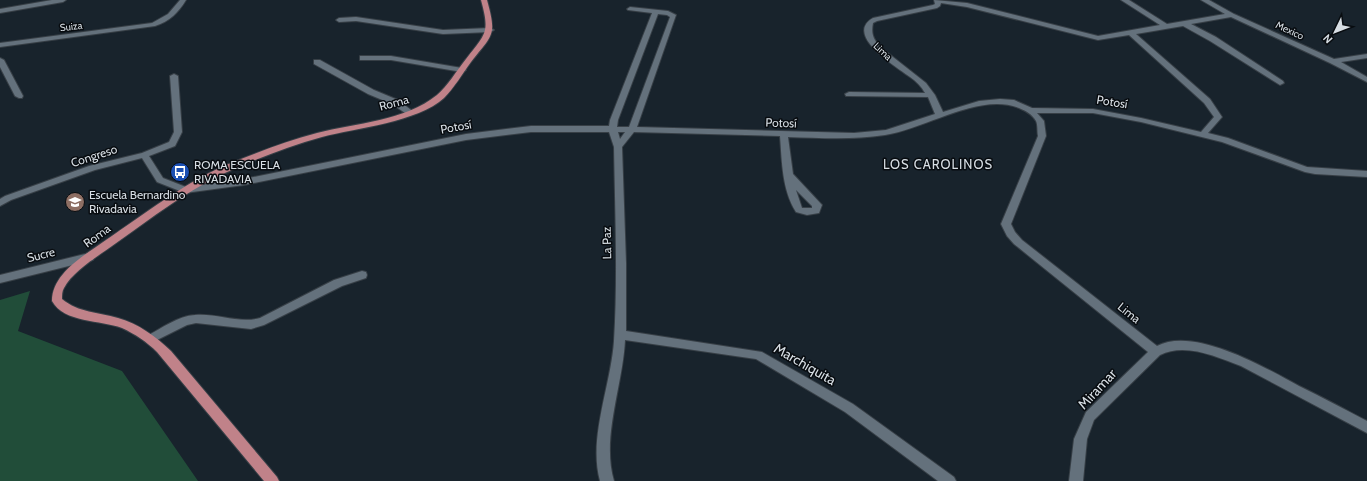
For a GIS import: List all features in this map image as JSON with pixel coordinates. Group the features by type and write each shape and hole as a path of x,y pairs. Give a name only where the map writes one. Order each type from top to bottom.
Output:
{"main road":[{"path":"484,0 490,22 490,30"},
{"name":"Roma","path":"272,481 167,354 151,339 138,330 117,322 77,315 65,309 57,301 58,288 70,274 89,257 185,190 233,166 298,141 410,113 425,107 441,96 488,35 490,30"}],"street":[{"path":"0,11 63,0"},
{"name":"Suiza","path":"0,45 145,27 161,22 169,17 175,12 183,0"},
{"path":"1124,0 1167,27"},
{"name":"Mexico","path":"1204,0 1232,15 1333,61 1367,80"},
{"path":"938,1 967,5 1090,37 1106,38 1232,15"},
{"name":"Lima","path":"938,1 938,5 935,7 870,22 868,32 869,37 876,48 920,81 931,95 940,115"},
{"path":"618,147 632,130 673,17 673,15 668,13 630,9"},
{"name":"La Paz","path":"607,481 602,461 603,442 618,362 621,290 618,147 614,129 614,120 656,11"},
{"path":"340,20 356,19 443,32 490,30"},
{"path":"1185,24 1213,39 1280,83"},
{"path":"1132,34 1206,101 1216,113 1218,117 1203,134"},
{"path":"1333,61 1367,56"},
{"path":"363,58 391,58 462,70"},
{"path":"0,60 19,96"},
{"path":"317,62 372,92 396,102 410,113"},
{"name":"Congreso","path":"0,203 8,198 91,169 144,155 172,144 178,132 174,76"},
{"path":"849,94 931,95"},
{"name":"Potosí","path":"185,190 244,182 435,143 494,133 549,128 784,135 842,136 875,134 887,132 990,101 1011,102 1031,110 1093,111 1114,114 1225,140 1305,169 1367,174"},
{"name":"Lima","path":"1031,110 1040,121 1042,136 1006,224 1011,234 1018,242 1156,352"},
{"path":"784,135 790,176"},
{"path":"144,155 160,180 185,190"},
{"name":"Sucre","path":"0,279 89,257"},
{"path":"151,339 185,322 196,319 251,325 264,321 338,283 362,275"},
{"name":"Marchiquita","path":"620,335 758,355 849,408 949,481"},
{"path":"1156,352 1165,346 1188,345 1223,354 1245,363 1367,427"},
{"name":"Miramar","path":"1076,481 1079,441 1084,426 1090,416 1156,352"}],"green space":[{"path":"30,291 18,331 122,371 198,481 0,481 0,300"}],"place":[{"name":"ROMA ESCUELA RIVADAVIA","path":"180,172"},
{"name":"Escuela Bernardino Rivadavia","path":"75,202"}],"district":[{"name":"LOS CAROLINOS","path":"938,164"}]}
